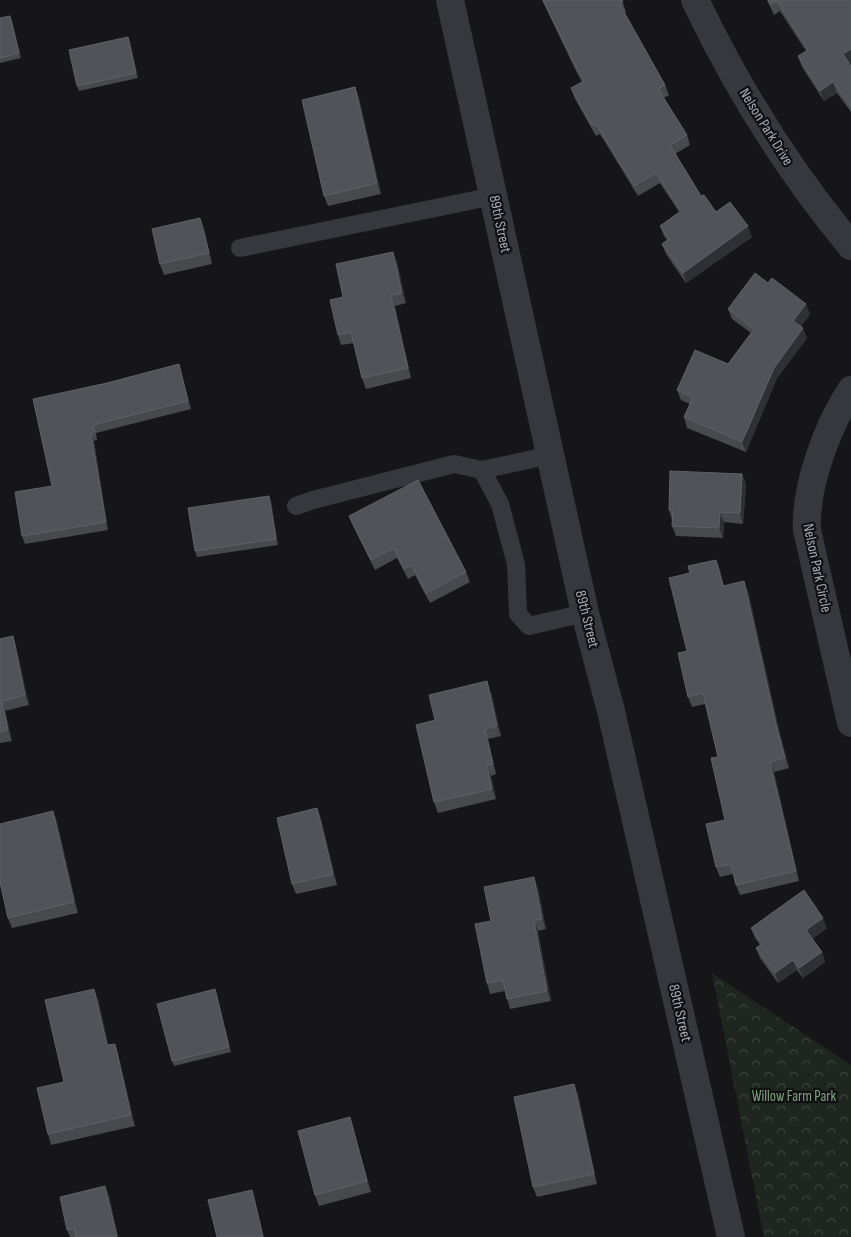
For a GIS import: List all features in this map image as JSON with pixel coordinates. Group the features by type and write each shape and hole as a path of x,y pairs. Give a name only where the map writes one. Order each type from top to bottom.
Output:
{"street":[{"name":"89th Street","path":"450,0 585,613 611,711 731,1237"},
{"name":"Nelson Park Drive","path":"695,0 732,72 770,138 814,200 851,246"},
{"name":"Nelson Park Circle","path":"851,390 824,444 812,484 806,518 807,530 851,723"}],"lane":[{"path":"240,248 494,196"},
{"path":"296,506 454,464 482,470 551,455"},
{"path":"482,470 500,504 516,564 518,614 529,626 585,613"}],"green space":[{"name":"Willow Farm Park","path":"712,973 851,1065 851,1237 764,1237"}],"building":[{"path":"543,0 623,1 619,3 665,85 658,89 687,135 670,145 701,196 704,195 716,212 730,202 748,226 683,273 662,244 669,239 660,226 681,211 656,173 634,186 596,124 592,126 571,88 584,81"},
{"path":"768,0 851,0 851,49 843,54 851,66 851,107 833,82 820,91 798,56 808,50 777,1 770,4"},
{"path":"10,16 19,53 0,58 0,18"},
{"path":"128,37 136,73 77,86 69,50"},
{"path":"355,87 377,183 324,196 302,100"},
{"path":"200,218 209,253 160,264 152,229"},
{"path":"393,252 402,293 391,295 408,368 362,378 351,332 338,335 330,300 343,297 336,264"},
{"path":"755,273 768,283 772,278 806,304 793,321 803,328 774,368 742,442 684,417 693,397 677,390 695,350 728,364 754,329 728,309"},
{"path":"179,364 188,401 93,425 95,432 91,433 106,522 22,536 15,492 52,486 33,399 107,383"},
{"path":"670,471 742,474 740,513 720,512 719,528 672,526 673,510 669,510"},
{"path":"418,480 466,572 426,593 412,565 404,569 394,548 371,560 349,516"},
{"path":"269,496 276,539 195,551 188,508"},
{"path":"716,560 723,586 744,581 785,758 770,762 796,871 736,885 731,864 716,867 706,824 725,820 711,758 718,757 703,693 688,697 678,653 687,651 669,578 690,573 688,566"},
{"path":"13,636 25,695 2,701 8,730 0,732 0,639"},
{"path":"487,681 497,726 485,729 493,764 487,765 492,789 434,802 416,725 435,720 429,695"},
{"path":"317,808 333,874 292,884 277,818"},
{"path":"53,811 74,902 8,918 0,882 0,824"},
{"path":"534,877 542,919 534,920 547,991 507,999 503,980 487,983 475,924 491,921 484,887"},
{"path":"804,890 823,918 806,930 822,952 799,968 793,960 775,973 756,948 762,944 751,928"},
{"path":"94,989 107,1045 115,1044 131,1115 48,1134 37,1088 64,1082 45,1000"},
{"path":"215,989 229,1047 172,1061 157,1004"},
{"path":"574,1084 594,1174 533,1187 514,1097"},
{"path":"350,1117 367,1181 315,1195 298,1131"},
{"path":"105,1186 117,1237 76,1237 74,1228 67,1230 60,1197"},
{"path":"252,1190 263,1237 217,1237 208,1200"}]}
